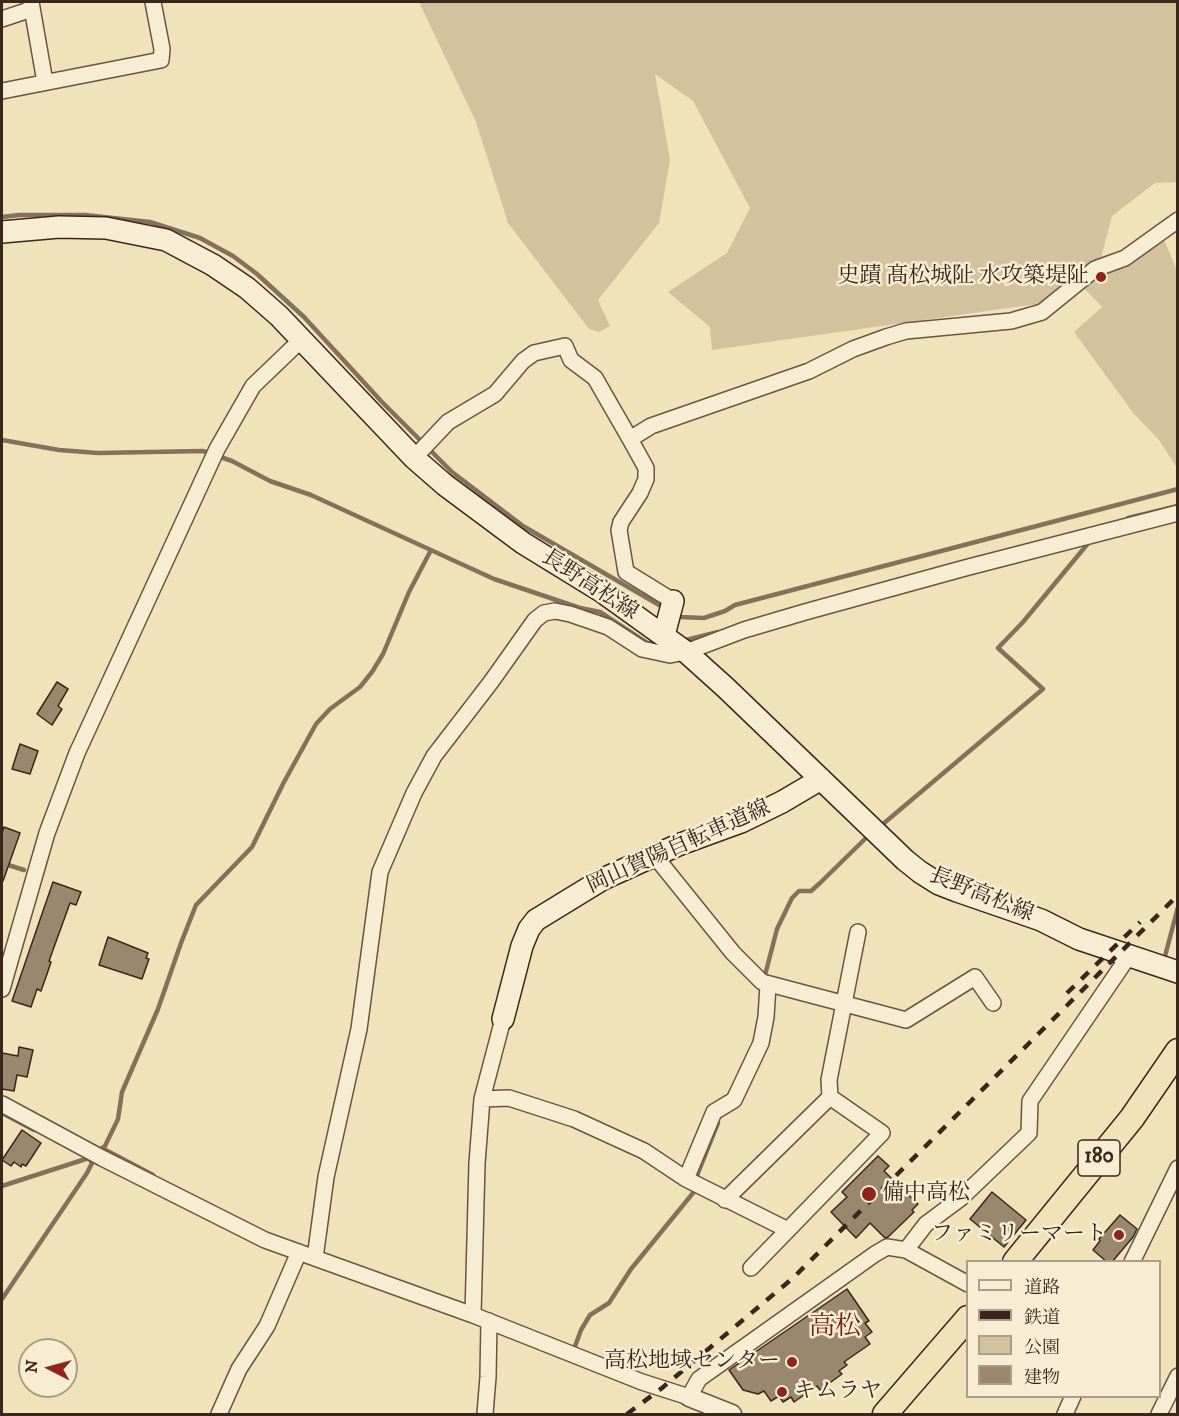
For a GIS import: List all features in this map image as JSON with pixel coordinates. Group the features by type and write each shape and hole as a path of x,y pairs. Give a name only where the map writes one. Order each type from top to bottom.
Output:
{"highway":[{"name":"180","path":"1017,1260 1132,1118 1178,1051"},
{"path":"885,1414 966,1320"}],"main road":[{"name":"長野高松線","path":"2,232 59,227 106,228 166,240 213,265 247,288 421,451 445,485 488,518 523,543 601,591 670,615 686,652 905,860 930,879 957,891 1041,920 1079,939 1178,972"},
{"name":"岡山賀陽自転車道線","path":"503,1019 522,946 529,929 536,920 603,879 654,855 741,822 821,779"}],"street":[{"path":"2,91 161,60 162,49 153,2"},
{"path":"2,19 32,5 45,82"},
{"path":"630,439 651,426 809,371 853,349 886,337 906,332 1011,321 1042,312 1095,269 1125,258 1178,220"},
{"path":"2,989 47,833 77,753 217,449 252,386 302,339"},
{"path":"421,451 448,422 495,394 523,361 534,354 565,346 571,360 595,378 646,468 646,479 640,493 621,522 626,572 670,615"},
{"path":"315,1255 326,1177 359,1029 380,872 414,793 434,756 491,682 527,630 544,613 555,611 592,621 608,627 642,649 670,655 686,652 754,627 1178,513"},
{"path":"654,855 733,953 765,984 906,1020 975,977 993,1003"},
{"path":"725,1200 830,1097 829,1080 858,932"},
{"path":"906,1250 926,1224 961,1198 1029,1133 1030,1101 1128,957"},
{"path":"692,1182 714,1112 734,1100 761,1043 765,984"},
{"path":"473,1311 477,1163 482,1098 503,1019"},
{"path":"751,1268 882,1133 830,1097"},
{"path":"482,1098 509,1098 574,1119 644,1151 692,1182 788,1230"},
{"path":"2,1104 256,1236 473,1311 489,1321 642,1382 732,1414"},
{"path":"1133,1260 1178,1168"},
{"path":"688,1397 699,1379 887,1247 906,1250 966,1283"},
{"path":"219,1414 239,1369 267,1326 299,1252"},
{"path":"485,1414 489,1321"},
{"path":"1158,1414 1169,1383"},
{"path":"1065,1414 1072,1398"}],"green space":[{"path":"419,2 1177,2 1177,182 1155,183 1112,216 1101,258 1044,303 712,350 710,327 668,292 727,253 750,208 693,101 655,74 670,160 659,223 598,300 610,326 599,332 589,329 508,223 476,122"},
{"path":"1164,239 1177,271 1177,468 1159,440 1134,414 1074,332 1102,307 1083,287 1094,274 1126,264"}],"building":[{"path":"57,682 68,689 58,706 62,709 52,725 37,714"},
{"path":"20,744 38,751 30,774 12,769"},
{"path":"4,827 20,833 2,881 2,833"},
{"path":"53,882 81,892 76,905 70,903 41,991 37,989 31,1007 12,1001"},
{"path":"108,937 148,953 146,958 149,959 142,979 99,965"},
{"path":"19,1047 33,1050 27,1077 17,1075 14,1091 2,1089 2,1053 18,1056"},
{"path":"22,1130 41,1143 26,1166 22,1164 21,1167 14,1162 11,1166 2,1160"},
{"path":"878,1156 889,1166 884,1171 918,1204 912,1210 914,1212 888,1237 885,1238 870,1223 856,1238 831,1212 847,1197 842,1192"},
{"path":"992,1192 1026,1220 1004,1247 970,1219"},
{"name":"ファミリーマート","path":"1120,1215 1137,1229 1114,1260 1105,1260 1093,1250 1100,1241 1099,1239"},
{"path":"847,1289 869,1321 865,1323 872,1332 865,1337 870,1344 844,1362 847,1365 839,1371 842,1374 820,1390 817,1386 794,1402 791,1397 783,1402 779,1396 771,1401 764,1391 758,1394 743,1390 729,1370"}],"waterway":[{"path":"2,217 85,215 150,222 200,238 233,256 257,274 304,317 382,402 452,472 523,526 666,609"},
{"path":"2,440 59,450 98,453 203,451 232,461 270,481 311,495 494,579 580,608 600,612 647,643 655,643"},
{"path":"676,614 680,617 704,618 735,605 1178,489"},
{"path":"1128,518 1178,506"},
{"path":"883,824 1043,689 998,648 1023,622 1090,541"},
{"path":"98,1152 105,1146 118,1119 122,1092 158,1009 196,905 252,847 316,724 330,709 360,687 372,672 383,654 409,592 431,550"},
{"path":"686,640 718,632"},
{"path":"764,979 777,929 792,898 799,891 811,891 868,836"},
{"path":"2,863 24,870"},
{"path":"1164,960 1178,907"},
{"path":"2,1113 34,1130"},
{"path":"570,1348 574,1349 590,1315 609,1303 631,1269 693,1193 698,1173 718,1123"},
{"path":"102,1148 153,1175"},
{"path":"2,1186 92,1157"},
{"path":"2,1299 87,1173 92,1163 89,1158"}],"railway":[{"path":"627,1414 662,1388 793,1278 1178,895"},
{"path":"1067,993 1140,922"}],"place":[{"name":"史蹟 髙松城阯 水攻築堤阯","path":"1101,277"},
{"name":"備中高松","path":"869,1194"},
{"name":"ファミリーマート","path":"1119,1235"},
{"name":"高松地域センター","path":"792,1362"},
{"name":"キムラヤ","path":"782,1392"}],"district":[{"name":"高松","path":"835,1329"}]}
